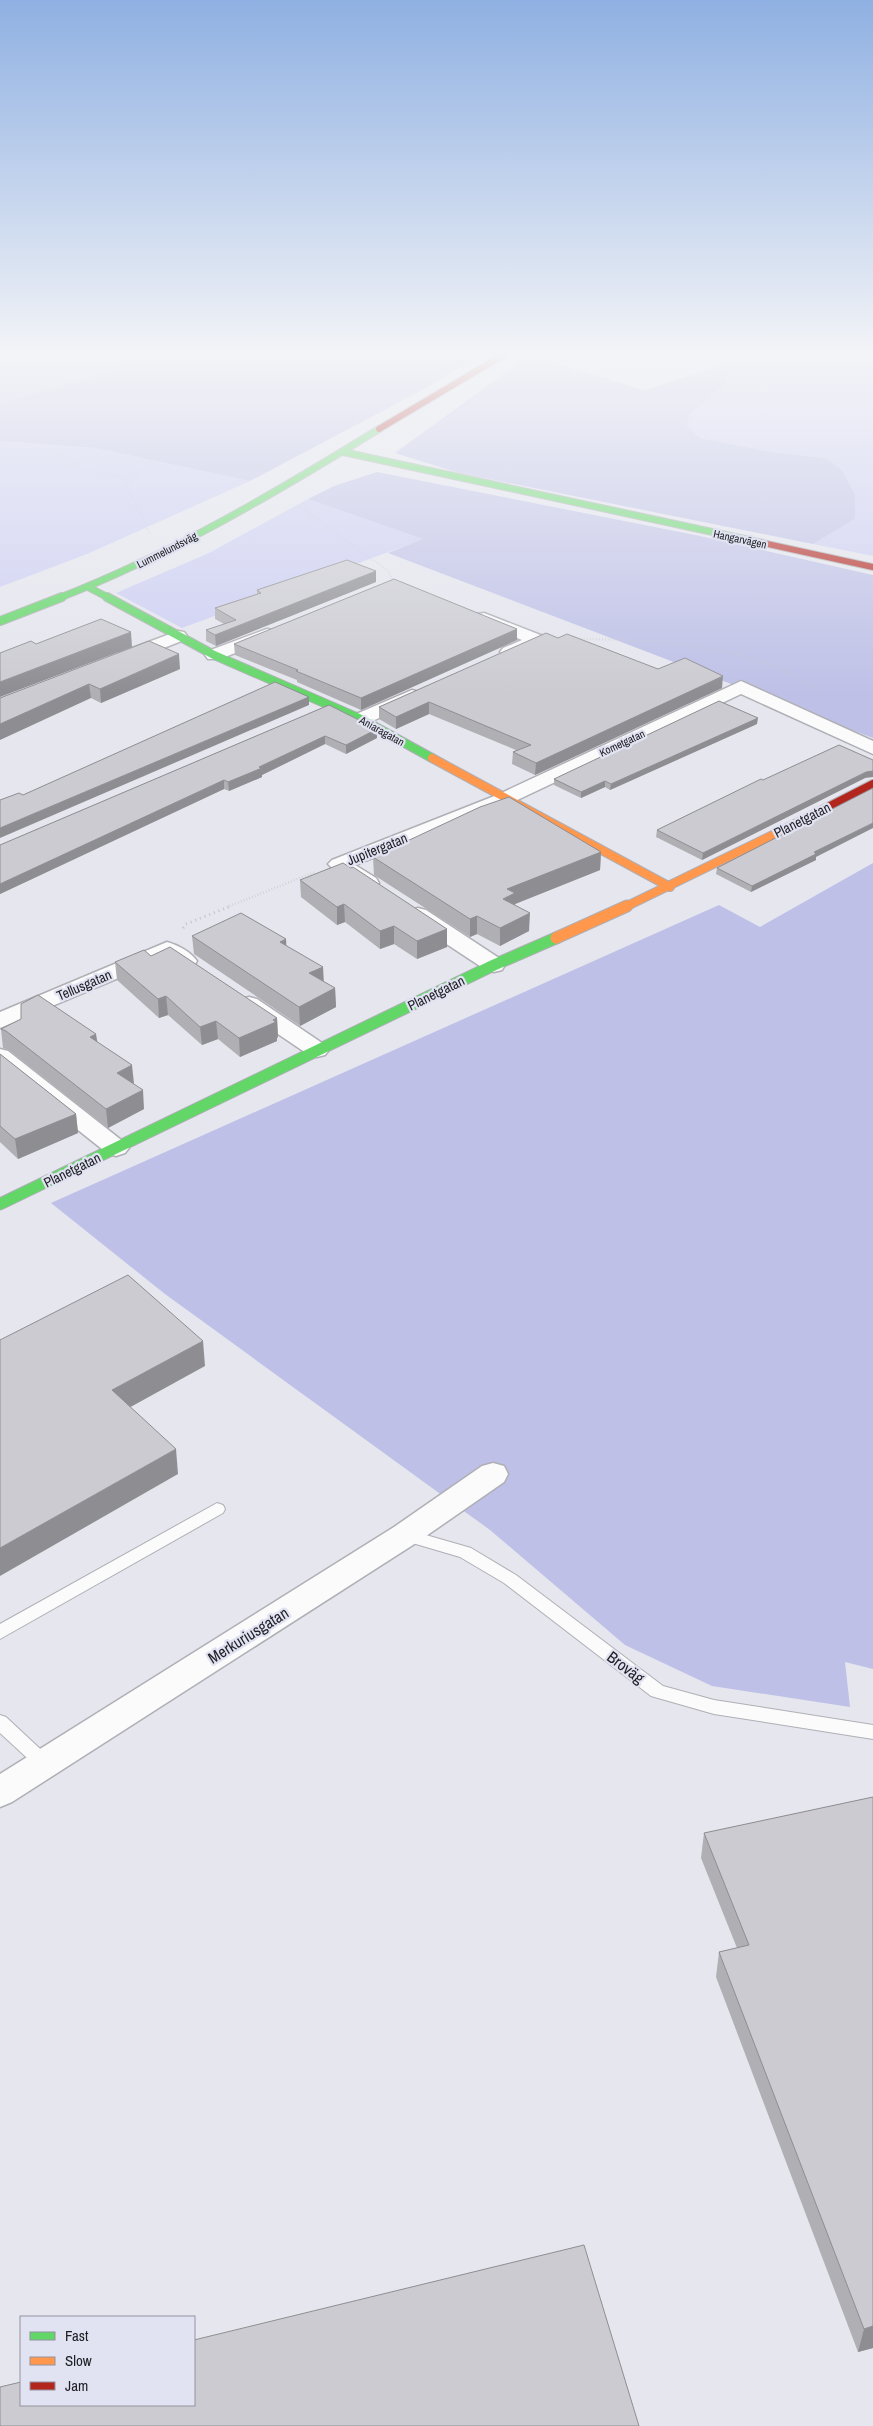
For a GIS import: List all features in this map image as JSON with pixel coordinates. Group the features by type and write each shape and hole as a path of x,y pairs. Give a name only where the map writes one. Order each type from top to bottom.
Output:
{"street":[{"name":"Lummelundsväg","path":"0,621 88,587 173,548 315,467"},
{"name":"Hangarvägen","path":"412,467 873,567"},
{"name":"Aniaragatan","path":"88,587 136,611 214,655 361,719 504,799 670,887"},
{"path":"471,613 537,640"},
{"path":"214,655 286,626"},
{"path":"107,664 178,636"},
{"path":"493,659 537,640"},
{"path":"361,719 432,687"},
{"name":"Kometgatan","path":"504,799 740,688 873,748"},
{"path":"302,717 330,705"},
{"name":"Planetgatan","path":"0,1204 494,965 670,887 873,784"},
{"name":"Jupitergatan","path":"339,864 504,799"},
{"name":"Jupitergatan","path":"339,864 494,965"},
{"path":"167,949 206,976"},
{"name":"Tellusgatan","path":"0,1021 167,949"},
{"path":"230,992 317,1050"},
{"path":"0,1056 116,1148"},
{"name":"Merkuriusgatan","path":"0,1792 405,1535 493,1474"}],"lane":[{"path":"0,1632 217,1509"},
{"name":"Broväg","path":"405,1535 465,1552 510,1579 657,1691 714,1707 839,1725 873,1732"},
{"path":"0,1722 45,1764"}],"path":[{"path":"81,467 96,475 119,475 127,482 130,497 153,541 173,548"},
{"path":"127,482 146,467"},
{"path":"295,502 388,571 394,582"},
{"path":"537,640 613,639 705,647 791,674 831,701"},
{"path":"167,949 186,924 295,879 339,864"}],"shaded area":[{"path":"0,467 185,467 250,481 87,554 0,587"},
{"path":"185,467 276,467 250,481"},
{"path":"440,467 838,467 855,494 855,519 813,544 459,473"},
{"path":"830,467 873,467 873,556 813,544 855,519"},
{"path":"377,472 700,536 873,575 873,738 388,553 423,539 308,499 334,486"},
{"path":"308,499 424,539 182,628 116,593 209,553"},
{"path":"873,863 873,1669 845,1662 850,1707 712,1686 625,1645 490,1530 165,1294 51,1203 719,905 760,927"}],"building":[{"path":"347,560 376,571 215,635 206,630 236,620 215,608 261,593 257,590"},
{"path":"394,579 517,629 361,698 234,644"},
{"path":"101,619 131,632 0,682 0,653 31,641 36,644"},
{"path":"546,633 558,638 567,634 658,669 685,658 723,676 536,763 513,752 531,745 429,702 396,717 379,707"},
{"path":"149,641 179,654 100,689 89,684 0,724 0,698"},
{"path":"275,682 309,697 0,828 0,800 19,793 23,795"},
{"path":"719,701 758,718 611,784 605,781 581,792 554,779"},
{"path":"329,705 377,729 346,745 325,736 259,767 262,768 228,782 224,780 0,884 0,845"},
{"path":"839,745 873,760 873,771 866,772 703,853 657,830 761,779 763,780"},
{"path":"873,788 873,823 814,852 816,854 752,886 717,868"},
{"path":"509,797 601,852 507,889 515,893 503,899 530,913 500,928 477,916 470,919 373,857 480,807"},
{"path":"343,863 351,868 353,867 447,929 417,941 394,926 380,931 344,904 337,907 300,880"},
{"path":"241,913 286,939 280,942 323,967 309,973 335,988 299,1007 192,936"},
{"path":"170,947 277,1018 273,1020 276,1022 239,1038 216,1021 200,1027 166,996 158,999 115,962 144,950 151,956"},
{"path":"38,995 96,1034 90,1037 132,1065 117,1073 143,1090 106,1109 1,1029 21,1019 21,1004"},
{"path":"0,1054 76,1114 15,1139 0,1126"},
{"path":"128,1275 203,1341 112,1390 176,1449 0,1548 0,1340"},
{"path":"873,1797 873,2326 864,2329 719,1952 749,1945 704,1833"},
{"path":"584,2245 639,2426 0,2426 0,2387 20,2382 20,2406 195,2406 195,2340"}],"traffic: fast":[{"path":"0,621 124,571 165,552 247,508 316,467"},
{"path":"413,467 754,541"},
{"path":"88,587 214,655 361,719 432,758"},
{"path":"0,1204 494,965 556,938"}],"traffic: slow":[{"path":"432,758 670,887"},
{"path":"556,938 670,887 787,828"}],"traffic: jam":[{"path":"754,541 873,567"},
{"path":"787,828 873,784"}]}
